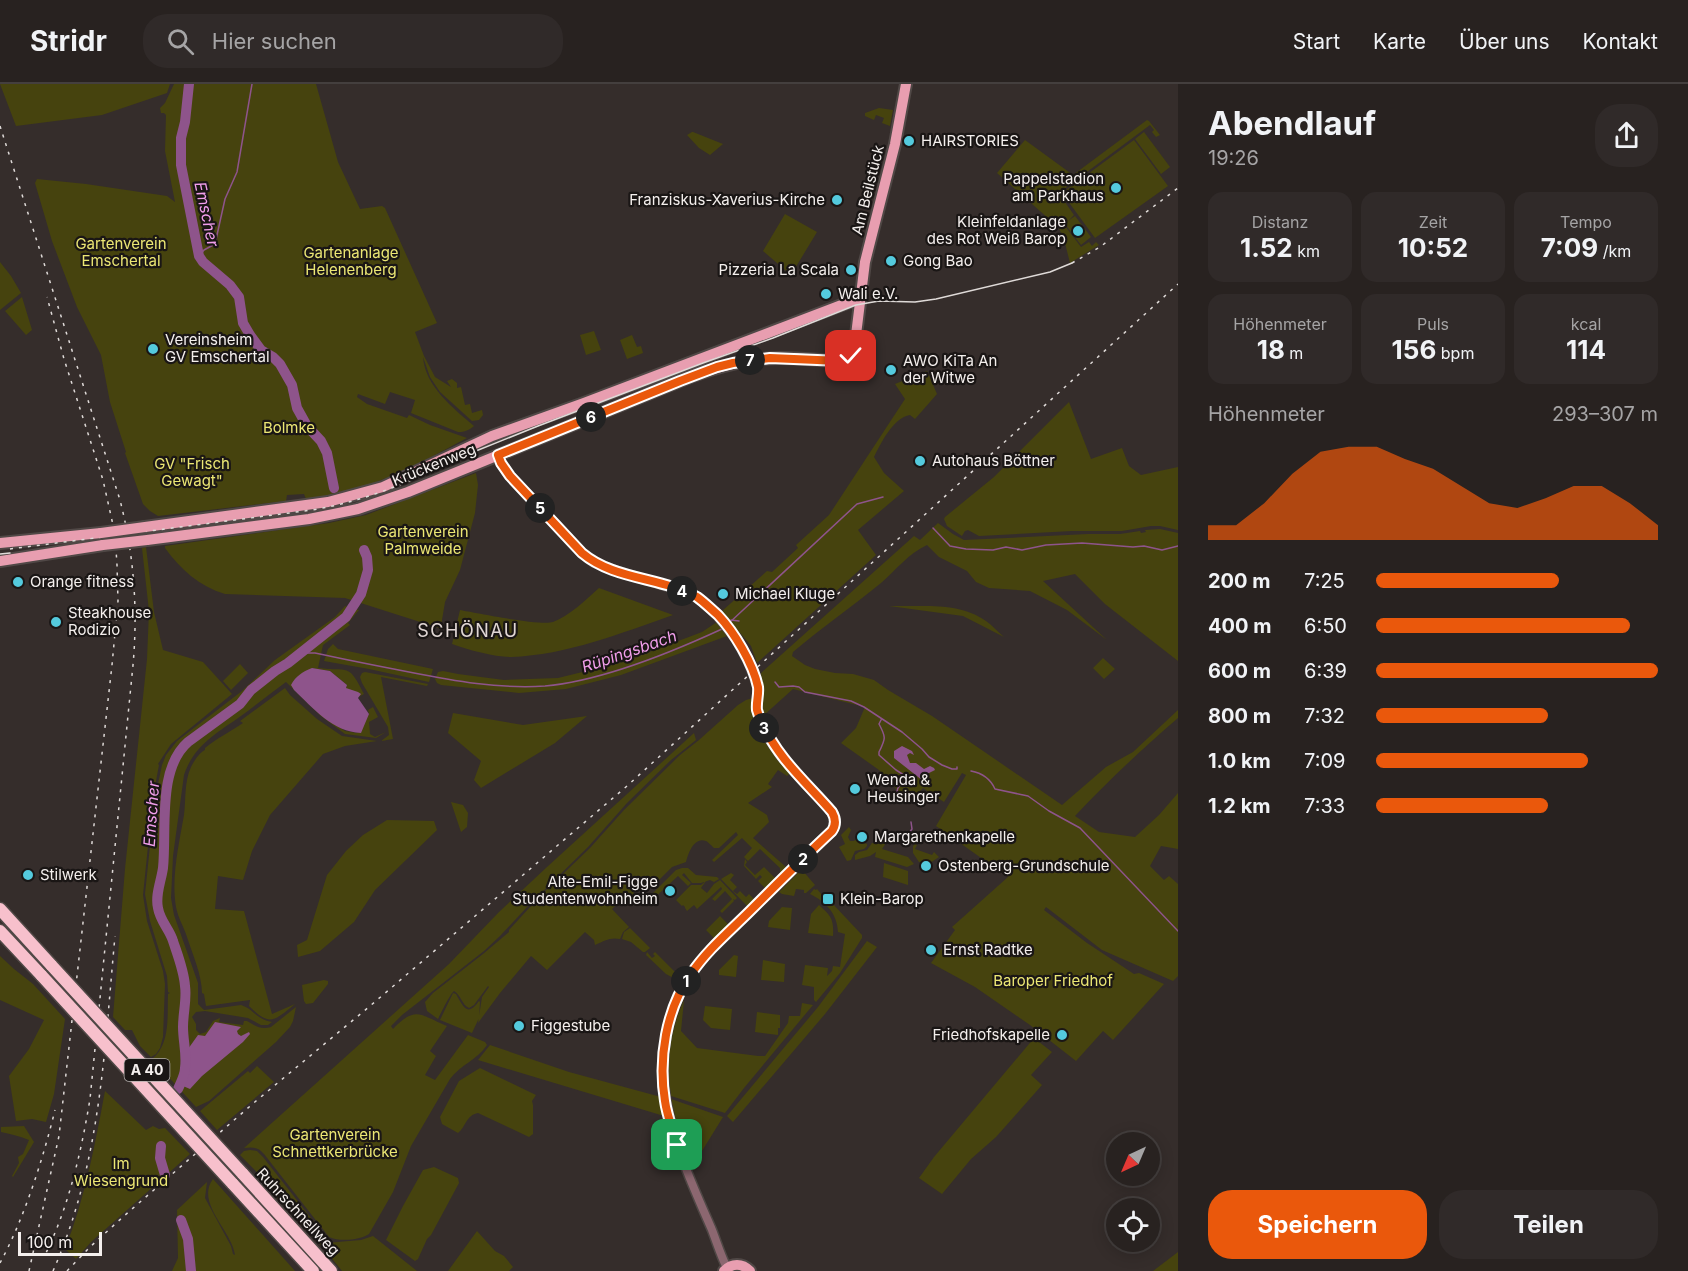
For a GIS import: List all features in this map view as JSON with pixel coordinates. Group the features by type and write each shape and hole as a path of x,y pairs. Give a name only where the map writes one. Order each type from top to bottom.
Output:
{"highway":[{"name":"Ruhrschnellweg","path":"0,909 331,1271"},
{"name":"Ruhrschnellweg","path":"0,931 313,1271"}],"main road":[{"name":"Am Beilstück","path":"860,301 865,262 895,144 906,84"},
{"name":"Krückenweg","path":"0,545 286,509 353,496 383,487 492,436 860,301 853,352 847,359 836,361 770,358 717,367 408,492 358,509 309,519 0,560"},
{"path":"492,436 498,455"},
{"path":"0,545 0,560"},
{"path":"728,1268 741,1265 750,1271"}],"street":[{"path":"498,455 510,476 591,560 611,570 688,593 701,600 721,619 742,649 757,682 759,695 757,710 770,740 835,817 832,831 698,964 689,976 674,1007 667,1030 663,1070 668,1113 688,1175 728,1268"}],"green space":[{"path":"0,84 170,84 167,93 102,115 16,126"},
{"path":"174,84 316,84 338,162 360,209 382,206 385,208 437,323 415,332 424,356 435,377 451,387 447,381 452,379 457,383 457,388 461,387 465,405 470,404 472,413 482,410 483,415 479,420 472,421 440,392 430,377 423,357 425,368 434,387 474,426 470,429 458,432 411,413 415,400 390,392 385,404 358,394 357,397 367,404 407,418 409,415 467,438 389,477 328,496 306,499 304,494 287,495 286,501 158,516 143,504 110,402 101,355 77,307 52,241 35,183 37,179 86,184 167,196 175,202 165,151 166,115 161,113 160,108"},
{"path":"879,108 893,110 890,126 882,123 884,118 876,115 874,120 865,116 865,113"},
{"path":"1147,120 1160,135 1156,137 1150,125 1060,192 1074,215 1068,221 1075,216 1091,237 1081,245 1065,224 1062,227 1065,226 1081,247 1089,242 1092,246 1096,242 1099,245 1070,263 1059,228 997,173 1025,140 1073,175"},
{"path":"692,132 723,144 710,155 699,148 687,135"},
{"path":"1144,132 1170,167 1161,174 1135,139"},
{"name":"Pappelstadion am Parkhaus","path":"1134,140 1168,186 1095,238 1062,193"},
{"path":"785,214 817,232 791,275 763,251"},
{"path":"0,262 21,293 0,310"},
{"path":"22,297 32,330 26,335 5,311"},
{"path":"594,331 601,350 586,355 580,335"},
{"path":"632,335 637,347 641,346 643,353 627,359 620,340"},
{"path":"927,371 937,394 915,419 910,415 893,426 874,457 884,473 904,491 858,530 876,555 757,663 751,646 722,611 767,571 772,572 798,548 796,545 829,515 905,399 895,384"},
{"path":"1069,402 1091,459 1122,448 1129,466 1141,475 1178,467 1178,530 1151,526 1122,531 979,536 968,530 962,536 947,526 945,517 994,477"},
{"name":"Gartenverein Palmweide","path":"476,473 478,485 475,513 460,570 445,602 439,628 345,598 225,594 207,587 191,576 165,548 165,546 329,523 366,515"},
{"name":"Baroper Friedhof","path":"938,523 964,540 1120,534 1140,531 1141,533 1146,532 1145,530 1160,529 1178,533 1178,661 1105,604 1075,574 1043,581 1107,640 1067,610 1030,591 989,588 976,582 967,571 939,557 927,545 908,557 881,583 793,652 792,656 815,669 853,674 874,680 932,716 1062,805 1106,767 1133,752 1178,710 1178,718 1075,816 1099,832 1135,837 1178,793 1178,849 1161,846 1150,866 1164,880 1169,876 1178,884 1178,976 1173,981 1102,950 1046,907 1044,910 1087,943 1134,974 1139,973 1164,984 1113,1040 1103,1031 1076,1061 1030,1025 975,987 931,963 955,930 952,927 1008,877 936,826 966,775 962,773 944,802 923,788 909,803 879,770 841,743 856,728 865,707 793,689 763,716 761,673 914,536 920,540"},
{"path":"146,547 154,612 163,650 203,662 232,694 171,744 158,764 143,895 147,921 165,984 163,1037 160,1048 151,1057 140,1046 132,1030 125,1030 113,1017 125,869 147,659 149,611 142,548"},
{"path":"599,588 673,615 573,648 532,655 497,656 452,644 460,610 523,621 553,622 571,612"},
{"path":"345,606 359,610 348,623 350,625 323,645 318,668 347,670 364,694 358,697 330,671 312,668 323,716 345,731 357,733 369,714 368,710 373,707 378,717 369,722 370,734 375,737 386,732 376,738 345,734 321,716 286,682 207,741 194,756 184,775 173,856 171,898 174,915 198,983 198,1004 204,1010 241,1005 262,1019 272,1022 268,1025 261,1025 248,1018 205,1011 196,1012 192,1017 196,1030 200,1034 206,1032 213,1021 220,1018 219,1022 243,1025 244,1021 247,1021 261,1028 267,1028 296,1007 290,1027 276,1042 209,1101 196,1107 152,1059 158,1053 165,1037 168,1020 168,994 170,993 145,894 155,798 162,765 166,755 177,741 242,691 275,660 335,617"},
{"path":"889,606 939,606 964,610 986,621 1004,637 963,616"},
{"path":"717,622 727,636 621,675 566,689 519,693 441,685 435,679 438,672 443,671 504,680 558,678 623,662 702,632"},
{"path":"333,644 338,649 433,669 429,682 324,661 328,649"},
{"path":"1103,658 1115,669 1104,679 1093,668"},
{"path":"240,664 248,673 231,690 223,681"},
{"path":"365,672 428,684 427,686 381,677 393,739 381,741 389,735 388,727 362,683 360,677"},
{"path":"285,688 317,719 342,736 377,741 345,746 323,754 270,815 252,851 243,880 218,876 215,909 244,911 272,1014 295,1004 277,1018 267,1019 249,1006 250,1000 206,1006 196,964 177,911 175,872 187,779 194,762 205,748 243,723 240,721"},
{"path":"753,698 755,720 759,730 769,748 790,773 787,776 778,770 768,784 772,787 748,803 767,815 769,822 753,838 786,867 787,869 781,875 780,868 760,849 748,861 744,857 752,848 742,838 714,862 712,860 738,835 736,832 719,848 714,848 706,841 698,841 692,847 686,862 672,867 654,885 634,883 634,892 629,905 622,899 612,909 629,927 620,939 610,939 595,945 594,940 585,932 547,970 531,956 478,1023 482,997 488,986 474,1005 469,1008 454,991 438,1019 427,1011 425,1002 433,993 509,932 541,895 680,755 738,705"},
{"path":"453,713 523,725 587,716 555,743 481,788 474,780 481,761 448,733"},
{"name":"Gartenverein Schnettkerbrücke","path":"694,733 696,740 671,760 627,803 588,847 500,936 391,1026 393,1029 407,1017 418,1014 447,1026 430,1051 436,1056 425,1075 435,1080 468,1035 487,1045 450,1079 411,1146 393,1192 369,1234 350,1240 329,1237 264,1154 255,1148 244,1148 449,964 499,912"},
{"path":"451,802 463,805 468,813 467,827 461,832"},
{"path":"387,820 434,821 437,830 375,890 354,922 320,951 298,957 297,945 307,940 327,875 346,851 363,835"},
{"path":"849,827 850,841 856,839 867,846 855,851 851,860 847,861 839,847 845,844 841,835"},
{"path":"872,843 886,843 882,849 908,857 914,864 907,867 875,857 876,852 855,860 855,855 867,850"},
{"path":"915,844 917,845 915,849 932,855 934,852 939,857 930,863 919,862 913,853"},
{"path":"745,859 747,862 745,865 755,875 764,867 776,879 766,889 758,881 762,877 760,875 756,879 744,866"},
{"path":"884,863 908,871 908,885 883,877"},
{"path":"688,868 696,875 719,879 714,882 710,880 692,883 684,873 682,875 691,883 688,886 678,876 651,901 648,898 676,870"},
{"path":"803,871 815,885 806,893 804,890 796,889 794,896 779,892 798,873"},
{"path":"731,873 734,875 730,880 737,887 733,891 737,894 740,891 746,897 749,894 755,900 748,907 721,879"},
{"path":"720,880 737,898 733,899 734,901 722,913 720,911 732,899 725,891 715,901 712,899 722,889 721,887 697,909 694,905 687,911 676,900 691,885 701,885 706,881 701,888 707,893"},
{"path":"817,889 829,903 831,902 862,935 840,973 816,1002 814,987 802,985 805,965 828,968 827,976 833,966 840,967 845,934 838,932 830,909 810,894"},
{"path":"819,905 831,918 833,936 808,933 811,914"},
{"path":"782,907 792,908 790,930 768,927 769,921"},
{"path":"720,916 729,925 715,939 706,930"},
{"path":"630,928 650,948 645,952 631,942 622,939 624,932"},
{"path":"867,941 877,947 825,1014 733,1122 727,1116 818,1007"},
{"path":"647,952 652,958 655,952 676,973 679,971 684,976 681,982 666,974 646,955"},
{"path":"734,955 738,956 736,977 719,975 719,970"},
{"path":"0,956 33,984 65,1019 54,1094 46,1122 32,1119 16,1121 9,1076 29,1049 44,1020 0,1000"},
{"path":"763,960 785,964 784,982 761,980"},
{"path":"328,981 328,984 313,1003 306,1004 302,985"},
{"path":"453,993 468,1009 480,1002 479,1018 472,1033 440,1020"},
{"path":"684,1000 681,1031 697,1048 758,1056 765,1056 788,1023 789,1016 800,1016 802,1003 813,1005 725,1113 671,1096 670,1047 675,1023"},
{"path":"705,1006 732,1009 730,1030 711,1028 703,1020"},
{"path":"757,1012 780,1015 778,1035 755,1032"},
{"path":"1034,1038 1052,1052 1031,1075 1042,1085 996,1137 971,1159 942,1194 919,1178 934,1157"},
{"path":"490,1045 569,1072 661,1097 664,1116 478,1060"},
{"path":"257,1066 274,1082 217,1130 200,1111"},
{"path":"480,1068 536,1095 532,1101 533,1134 529,1137 478,1113 471,1116 458,1133 442,1124 440,1117 459,1081"},
{"name":"Im Wiesengrund","path":"105,1091 146,1130 153,1126 159,1129 165,1128 190,1154 91,1242 76,1259 65,1249 84,1191"},
{"path":"671,1099 723,1117 702,1151 690,1165 681,1141"},
{"path":"24,1126 34,1142 13,1177 19,1163 18,1157 23,1154 29,1140 1,1132 1,1127"},
{"path":"250,1150 257,1151 263,1157 329,1241 294,1210 240,1155"},
{"path":"434,1167 458,1178 459,1183 415,1261 386,1240 423,1170"},
{"path":"213,1179 295,1271 172,1271 178,1258 177,1210 207,1182 205,1198 235,1255 232,1246 211,1207 208,1198"},
{"path":"267,1187 326,1243 361,1240 373,1236 417,1271 342,1271"},
{"path":"477,1231 513,1267 509,1271 448,1271"},
{"path":"1178,1252 1178,1271 1153,1271"}],"shaded area":[{"path":"312,668 330,671 347,685 346,688 361,694 358,698 369,714 361,733 351,732 333,724 294,690 291,685 295,679"},
{"path":"902,746 912,751 914,755 910,753 907,755 910,763 916,763 924,769 930,766 934,768 935,770 927,774 929,781 927,784 894,758 894,751"},
{"path":"215,1022 241,1027 237,1031 241,1036 249,1032 250,1034 190,1089 183,1086 189,1072 188,1049 198,1035 205,1036"}],"waterway":[{"name":"Emscher","path":"189,84 181,138 181,165 199,256 230,285 239,297 243,323 250,335 261,350 280,364 292,385 297,408 327,453 334,488"},
{"path":"199,256 215,244 225,199 237,172 252,84"},
{"name":"Rüpingsbach","path":"728,624 857,504 883,497"},
{"name":"Rüpingsbach","path":"933,528 950,546 966,549 993,550 1006,547 1022,550 1046,545 1082,543 1144,546 1162,550 1178,546"},
{"name":"Emscher","path":"178,1089 185,1063 183,1027 186,996 173,941 159,913 157,903 163,868 165,800 172,768 178,754 188,742 240,704 251,690 346,617 361,594 368,570 364,550"},
{"name":"Rüpingsbach","path":"731,620 739,621"},
{"name":"Rüpingsbach","path":"296,655 315,653 477,684 545,686 589,678 635,665 722,629"},
{"path":"775,682 779,687 799,687 805,692 851,701 864,707 902,732 929,757 952,769 957,769 957,767"},
{"path":"881,720 879,724 884,738 879,755 907,777 906,783 902,784 897,792"},
{"path":"971,771 985,777 995,789 1028,796 1080,828 1178,931"},
{"path":"909,833 912,829 911,822"},
{"name":"Emscher","path":"161,1146 160,1158 165,1175"},
{"name":"Emscher","path":"181,1220 188,1239 191,1271"}],"tram line":[{"path":"471,453 856,305 879,301 915,302 936,299 1050,272 1072,263"},
{"path":"0,554 10,553"}],"railway":[{"path":"0,126 120,500 129,541 135,603 133,665 90,1099 73,1179 61,1218 45,1255"},
{"path":"1072,263 1100,247 1178,188"},
{"path":"67,1271 124,1216 256,1101 627,786 1178,284"},
{"path":"29,1271 59,1136 118,601 115,534 103,480 64,359 47,297"},
{"path":"10,549 334,506 394,487 471,453"},
{"path":"53,1271 69,1230 91,1148 103,1065 115,936"},
{"path":"0,1263 32,1188 55,1110"}],"place":[{"name":"HAIRSTORIES","path":"909,141"},
{"name":"Pappelstadion am Parkhaus","path":"1116,188"},
{"name":"Franziskus-Xaverius-Kirche","path":"837,200"},
{"name":"Kleinfeldanlage des Rot Weiß Barop","path":"1078,231"},
{"name":"Gong Bao","path":"891,261"},
{"name":"Pizzeria La Scala","path":"851,270"},
{"name":"Wali e.V.","path":"826,294"},
{"name":"Vereinsheim GV Emschertal","path":"153,349"},
{"name":"AWO KiTa An der Witwe","path":"891,370"},
{"name":"Autohaus Böttner","path":"920,461"},
{"name":"Orange fitness","path":"18,582"},
{"name":"Michael Kluge","path":"723,594"},
{"name":"Steakhouse Rodizio","path":"56,622"},
{"name":"Wenda & Heusinger","path":"855,789"},
{"name":"Margarethenkapelle","path":"862,837"},
{"name":"Ostenberg-Grundschule","path":"926,866"},
{"name":"Stilwerk","path":"28,875"},
{"name":"Alte-Emil-Figge Studentenwohnheim","path":"670,891"},
{"name":"Klein-Barop","path":"828,899"},
{"name":"Ernst Radtke","path":"931,950"},
{"name":"Figgestube","path":"519,1026"},
{"name":"Friedhofskapelle","path":"1062,1035"}],"district":[{"name":"SCHÖNAU","path":"468,631"}],"route":[{"path":"677,1145 665,1099 664,1046 674,1007 684,986 689,976 709,952 834,829 835,817 770,740 757,710 759,695 757,682 742,649 717,615 701,600 688,593 611,570 591,560 510,476 498,455 717,367 755,359 800,358 841,361 851,356"}],"park label":[{"name":"Gartenverein Emschertal","path":"121,252"},
{"name":"Gartenanlage Helenenberg","path":"351,262"},
{"name":"Bolmke","path":"289,428"},
{"name":"GV \"Frisch Gewagt\"","path":"192,472"}]}
